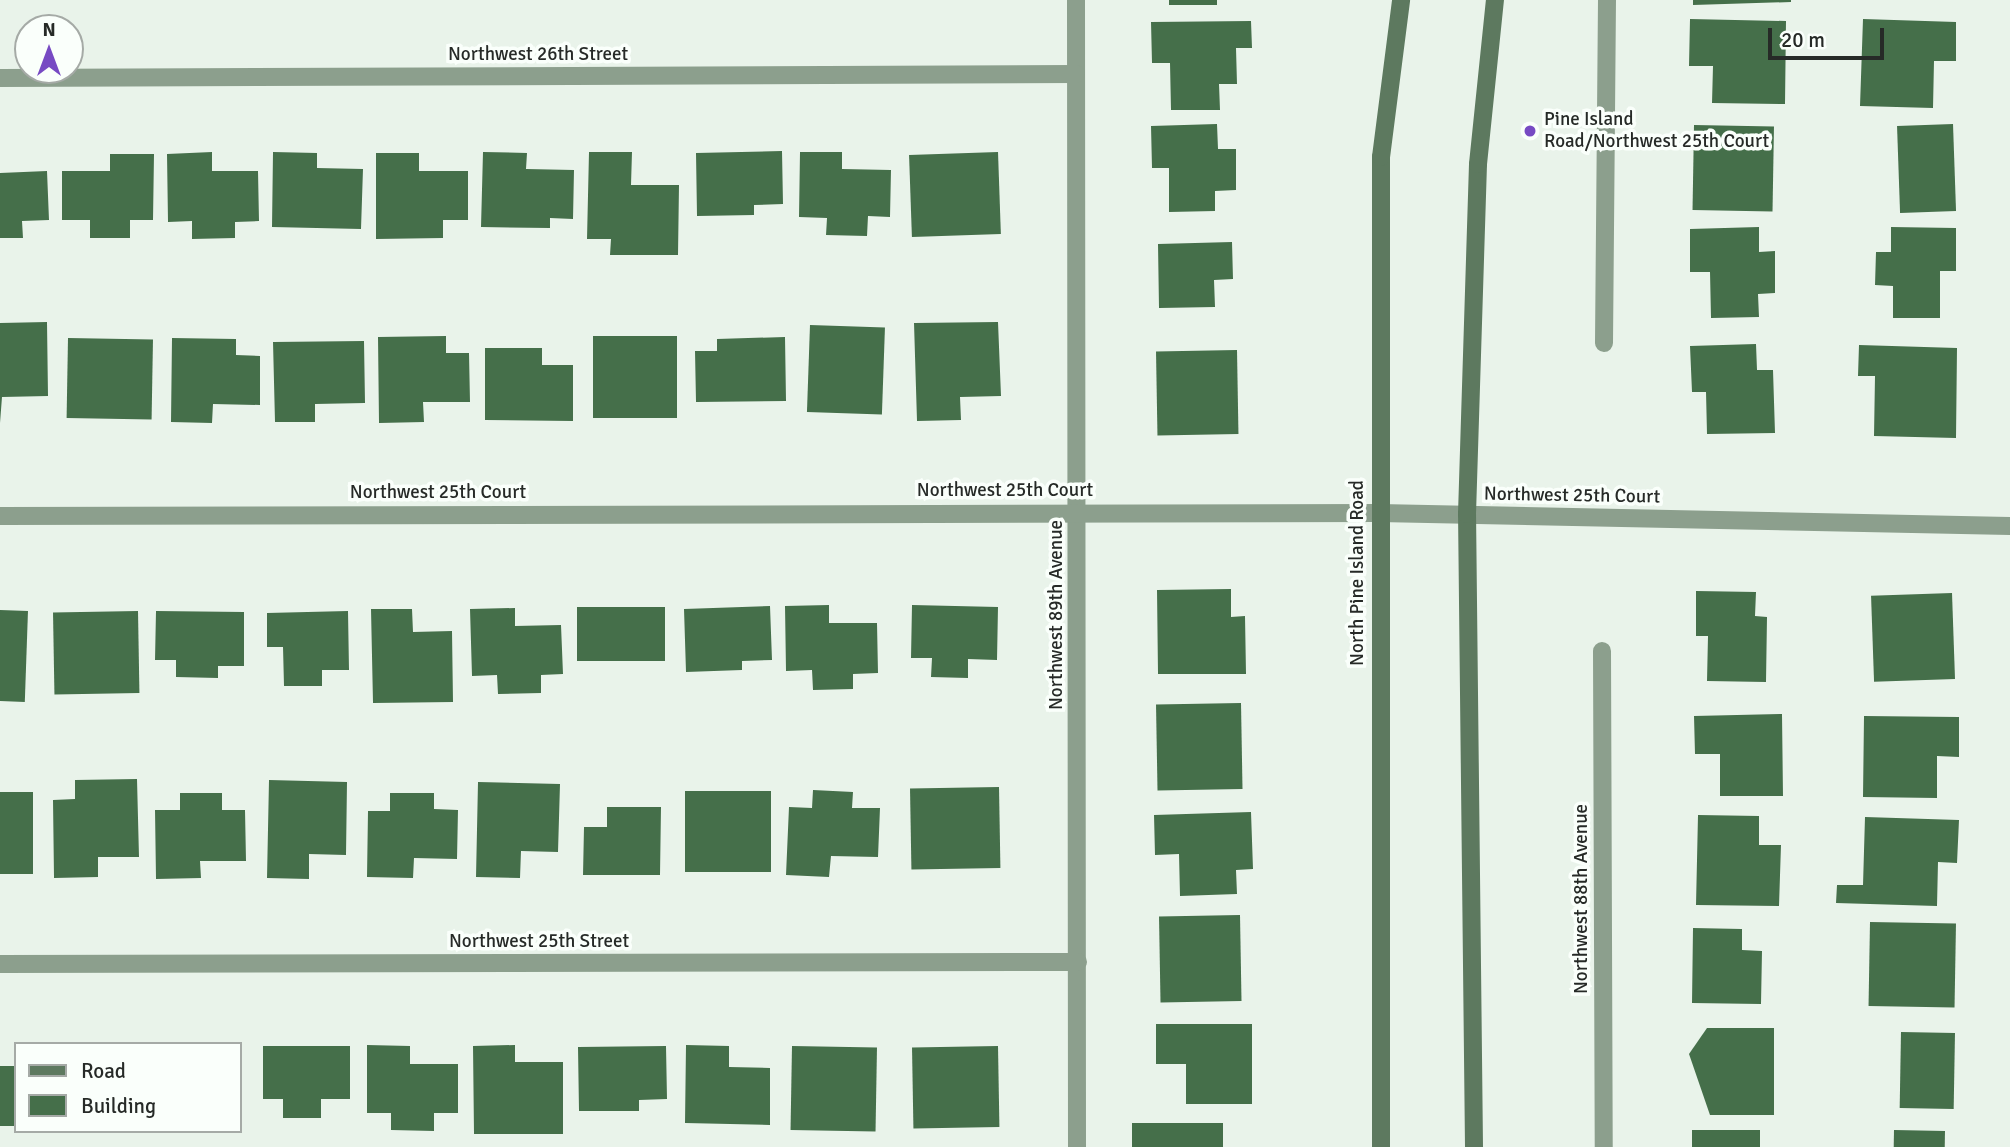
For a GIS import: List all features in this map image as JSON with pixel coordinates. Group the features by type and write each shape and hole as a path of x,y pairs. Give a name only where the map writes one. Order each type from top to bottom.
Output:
{"main road":[{"name":"North Pine Island Road","path":"1381,1147 1381,157 1401,0"},
{"path":"1474,1147 1467,514 1478,164 1495,0"}],"street":[{"name":"Northwest 89th Avenue","path":"1076,0 1077,1147"},
{"path":"1604,343 1607,0"},
{"name":"Northwest 26th Street","path":"0,78 1076,74"},
{"name":"Northwest 25th Court","path":"0,516 1078,511 1467,514 2010,526"},
{"name":"Northwest 88th Avenue","path":"1602,651 1604,1147"},
{"name":"Northwest 25th Street","path":"0,964 1078,962"}],"building":[{"path":"1169,0 1217,0 1217,5 1169,5"},
{"path":"1693,0 1791,0 1791,2 1693,5"},
{"path":"1690,19 1786,21 1785,104 1712,103 1713,66 1689,66"},
{"path":"1863,19 1956,22 1956,61 1934,61 1933,108 1860,106"},
{"path":"1251,21 1252,48 1236,48 1237,84 1219,84 1220,110 1171,110 1170,63 1152,63 1151,22"},
{"path":"1217,124 1218,149 1236,149 1236,190 1215,191 1215,211 1169,212 1169,168 1152,168 1151,126"},
{"path":"1953,124 1956,211 1900,213 1897,126"},
{"path":"1694,125 1774,126 1773,211 1693,210"},
{"path":"782,151 783,204 754,205 754,215 697,216 696,153"},
{"path":"212,152 212,171 258,171 259,221 235,222 235,238 192,239 192,221 168,222 167,154"},
{"path":"273,152 317,153 317,168 363,169 361,229 272,227"},
{"path":"483,152 527,153 526,169 574,170 573,219 550,218 550,228 481,227"},
{"path":"589,152 632,152 631,185 679,185 678,255 610,255 611,239 587,239"},
{"path":"800,152 842,152 842,169 891,170 890,217 868,216 867,236 826,235 827,218 799,217"},
{"path":"998,152 1001,234 912,237 909,155"},
{"path":"376,153 419,153 419,171 468,171 468,220 443,220 443,238 376,239"},
{"path":"110,154 154,154 153,220 130,220 130,238 90,238 90,220 62,220 62,171 110,171"},
{"path":"47,171 49,220 22,221 23,238 0,238 0,173"},
{"path":"1759,227 1759,252 1775,251 1775,293 1758,294 1759,317 1711,318 1710,272 1690,272 1690,229"},
{"path":"1891,227 1956,228 1956,271 1940,271 1940,318 1893,318 1893,286 1875,285 1876,252 1891,252"},
{"path":"1232,242 1233,279 1214,280 1215,307 1159,308 1158,244"},
{"path":"47,322 48,396 2,397 0,423 0,323"},
{"path":"998,322 1001,396 960,397 961,420 917,421 914,323"},
{"path":"810,325 885,328 882,415 807,412"},
{"path":"446,336 446,353 469,353 470,402 423,402 424,422 379,423 378,337"},
{"path":"593,336 677,336 677,418 593,418"},
{"path":"785,337 786,401 696,402 695,351 717,351 717,339"},
{"path":"68,338 153,339 152,419 67,418"},
{"path":"172,338 236,339 236,355 260,356 260,405 213,404 212,423 171,422"},
{"path":"364,341 365,403 315,404 315,422 275,422 273,342"},
{"path":"1756,344 1757,370 1773,370 1775,433 1707,434 1706,392 1692,392 1690,346"},
{"path":"1859,345 1957,348 1956,438 1874,436 1875,376 1858,376"},
{"path":"485,348 542,348 542,365 573,365 573,421 485,420"},
{"path":"1237,350 1238,434 1157,435 1156,351"},
{"path":"1231,589 1231,617 1245,616 1246,674 1158,674 1157,590"},
{"path":"1696,591 1756,592 1755,616 1767,617 1766,682 1707,681 1708,636 1696,636"},
{"path":"1952,593 1955,679 1874,682 1871,596"},
{"path":"829,605 829,623 877,623 878,673 853,674 853,689 813,690 812,670 786,671 785,606"},
{"path":"912,605 998,607 997,660 968,659 968,678 931,677 932,658 911,658"},
{"path":"770,606 772,660 742,661 742,670 686,672 684,609"},
{"path":"577,607 665,607 665,661 577,661"},
{"path":"515,608 515,626 561,625 563,674 541,675 541,693 498,694 497,675 472,676 470,609"},
{"path":"371,609 412,609 413,632 452,631 453,702 373,703"},
{"path":"0,610 28,611 25,702 0,701"},
{"path":"138,611 139,693 54,694 53,612"},
{"path":"156,611 244,612 244,666 218,666 218,678 176,677 176,660 155,660"},
{"path":"348,611 349,670 322,670 322,686 284,686 283,647 267,647 267,613"},
{"path":"1241,703 1243,789 1158,790 1156,704"},
{"path":"1782,714 1783,796 1720,796 1720,754 1695,754 1694,716"},
{"path":"1864,716 1959,717 1959,757 1937,756 1937,798 1863,797"},
{"path":"137,779 139,857 98,857 98,877 54,878 53,800 75,799 75,780"},
{"path":"269,780 347,782 346,855 309,854 309,879 267,878"},
{"path":"478,782 560,784 558,852 521,851 520,878 476,877"},
{"path":"999,787 1000,868 911,870 910,789"},
{"path":"813,790 853,792 852,808 880,808 878,857 831,856 829,877 786,875 789,807 812,808"},
{"path":"685,791 771,791 771,872 685,872"},
{"path":"0,792 33,792 33,874 0,874"},
{"path":"180,793 222,793 222,810 245,810 246,861 200,861 201,878 156,879 155,810 180,810"},
{"path":"390,793 434,793 434,809 458,810 457,859 414,858 413,878 367,877 368,811 390,811"},
{"path":"607,807 661,807 660,875 583,875 584,827 607,827"},
{"path":"1251,812 1253,869 1236,870 1237,894 1180,896 1179,854 1155,855 1154,815"},
{"path":"1698,815 1759,816 1759,845 1781,845 1779,906 1696,905"},
{"path":"1865,817 1959,820 1957,863 1938,862 1937,906 1836,903 1837,885 1863,885"},
{"path":"1240,915 1242,1001 1161,1002 1159,916"},
{"path":"1870,922 1956,924 1955,1007 1869,1006"},
{"path":"1693,928 1742,929 1742,950 1762,951 1761,1004 1692,1003"},
{"path":"1156,1024 1252,1024 1252,1104 1186,1104 1186,1064 1156,1064"},
{"path":"1707,1028 1774,1028 1774,1115 1710,1115 1689,1054"},
{"path":"1901,1032 1955,1033 1954,1109 1900,1108"},
{"path":"367,1045 410,1046 410,1064 458,1064 458,1113 434,1113 434,1131 391,1130 391,1113 367,1113"},
{"path":"515,1045 515,1062 563,1062 563,1134 474,1134 473,1046"},
{"path":"686,1045 729,1046 729,1067 770,1068 770,1125 685,1123"},
{"path":"263,1046 350,1046 350,1099 321,1099 321,1118 283,1118 283,1099 263,1099"},
{"path":"666,1046 667,1099 639,1100 639,1111 579,1111 578,1047"},
{"path":"792,1046 877,1047 876,1131 791,1130"},
{"path":"998,1046 999,1127 913,1128 912,1048"},
{"path":"0,1066 14,1066 14,1126 0,1126"},
{"path":"1132,1123 1223,1123 1223,1147 1132,1147"},
{"path":"1692,1130 1760,1130 1760,1147 1692,1147"},
{"path":"1894,1130 1945,1131 1945,1147 1894,1147"}],"place":[{"name":"Pine Island Road/Northwest 25th Court","path":"1530,131"}]}
